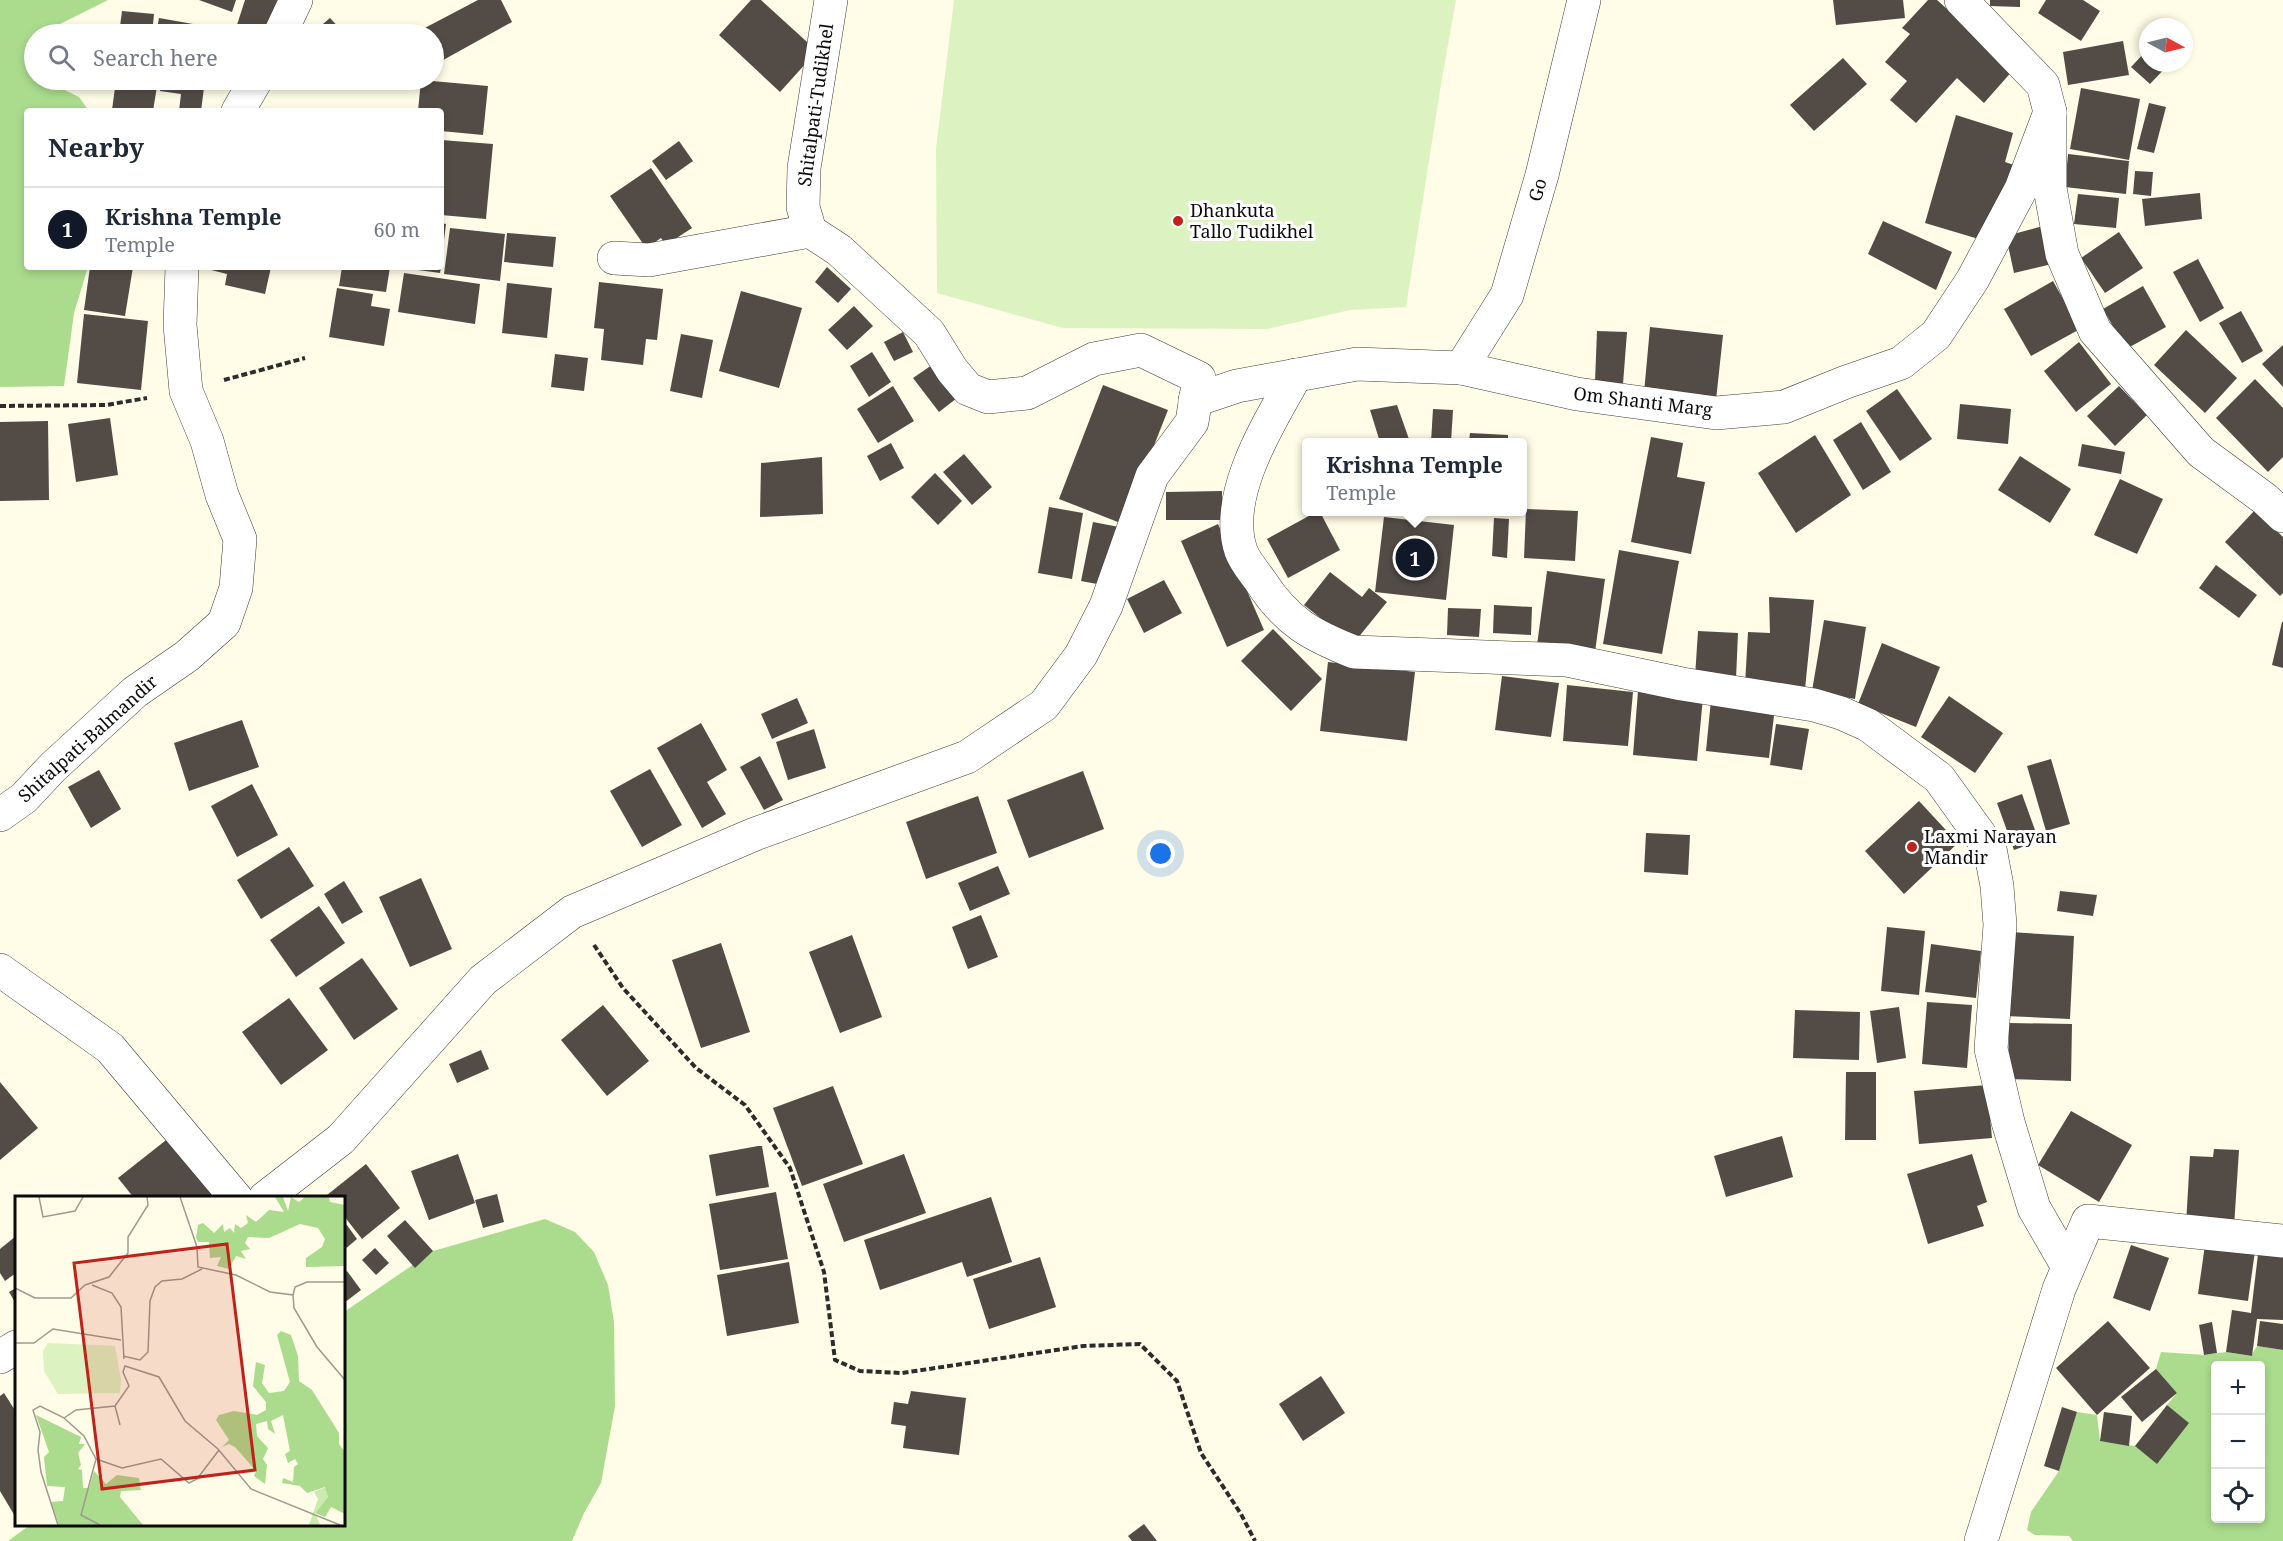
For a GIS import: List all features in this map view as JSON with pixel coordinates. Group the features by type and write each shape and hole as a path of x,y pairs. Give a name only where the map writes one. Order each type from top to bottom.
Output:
{"street":[{"path":"285,24 296,0"},
{"name":"Shitalpati-Tudikhel","path":"810,231 803,207 804,168 831,0"},
{"name":"Go","path":"1461,368 1507,295 1542,175 1584,0"},
{"path":"1961,0 2043,85 2050,112 2050,188 2062,255 2095,331 2201,452 2265,499 2283,516"},
{"path":"240,108 250,90"},
{"name":"Om Shanti Marg","path":"1194,411 1238,386 1357,364 1461,368 1577,394 1716,413 1784,406 1901,363 1936,335 1973,279 2021,189 2050,112"},
{"path":"266,1196 341,1139 483,980 572,912 755,834 967,758 1044,705 1081,655 1106,606 1152,476 1194,411 1199,378 1141,350 1094,359 1027,393 988,397 968,389 952,370 928,333 839,250 810,231 649,260 614,258"},
{"name":"Shitalpati-Balmandir","path":"0,814 24,798 53,767 135,692 187,656 224,623 236,588 240,539 222,495 207,441 186,391 180,325 182,270"},
{"path":"1296,375 1267,425 1251,461 1240,500 1237,532 1241,553 1274,602 1301,627 1323,640 1354,652 1567,660 1682,684 1814,705 1841,713 1868,725 1939,778 1990,849 1998,886 2000,925 1991,1049 2008,1122 2034,1208 2068,1267"},
{"path":"0,970 110,1048 235,1196"},
{"path":"1981,1541 2059,1289 2088,1221 2283,1241"},
{"path":"0,1357 15,1348"}],"path":[{"path":"0,406 106,405 186,391 305,358"},
{"path":"572,912 623,988 696,1068 745,1105 790,1168 824,1272 835,1359 860,1371 902,1373 1083,1346 1140,1344 1177,1381 1201,1453 1241,1514 1255,1541"}],"green space":[{"path":"0,0 108,0 60,24 24,24 24,90 65,90 79,97 87,108 24,108 24,270 87,270 74,313 64,386 0,387"},
{"name":"Dhankuta Tallo Tudikhel","path":"954,0 1456,0 1406,307 1350,310 1267,329 1063,328 937,293 936,149"},
{"path":"545,1219 575,1232 594,1252 608,1285 614,1322 615,1406 601,1483 572,1541 8,1541 29,1526 345,1526 345,1311 433,1251"},
{"path":"2257,1346 2283,1350 2283,1541 2073,1541 2069,1536 2035,1535 2027,1530 2031,1512 2059,1471 2077,1412 2097,1415 2100,1441 2135,1446 2189,1423 2167,1405 2177,1393 2156,1369 2161,1352 2204,1355 2226,1352 2251,1356"}],"building":[{"path":"199,0 236,0 232,12"},
{"path":"245,0 280,0 272,24 237,24"},
{"path":"478,0 501,0 512,22 444,60 444,24 432,24"},
{"path":"751,0 761,0 817,51 780,92 719,35"},
{"path":"1833,0 1903,0 1905,18 1836,25"},
{"path":"1928,0 1937,0 2014,69 1984,103 1957,78 1916,123 1890,100 1907,81 1885,62 1910,34 1902,28"},
{"path":"1990,0 2020,0 2020,7 1990,6"},
{"path":"2046,0 2083,0 2100,11 2081,41 2038,13"},
{"path":"122,11 154,14 153,24 120,24"},
{"path":"159,18 193,24 158,24"},
{"path":"330,18 336,24 323,24"},
{"path":"2123,41 2129,75 2068,85 2063,52"},
{"path":"1843,58 1867,84 1814,131 1790,105"},
{"path":"2139,59 2139,72 2161,72 2150,84 2131,67"},
{"path":"444,82 488,86 483,135 444,131 444,108 418,108 420,90 444,90"},
{"path":"2081,88 2140,99 2129,160 2070,149"},
{"path":"115,90 156,90 153,108 112,108"},
{"path":"204,90 201,108 179,108 181,94 160,91"},
{"path":"2149,103 2166,107 2154,153 2137,149"},
{"path":"1956,115 2013,133 2005,162 2014,165 1992,243 1925,223"},
{"path":"444,140 493,144 486,219 444,215"},
{"path":"679,141 693,161 666,180 652,161"},
{"path":"2068,154 2129,161 2126,194 2065,187"},
{"path":"651,168 692,228 666,245 661,238 646,248 610,196"},
{"path":"2135,171 2153,172 2151,196 2133,194"},
{"path":"2200,193 2202,219 2145,226 2142,199"},
{"path":"2078,194 2119,198 2116,228 2074,224"},
{"path":"1883,221 1952,252 1936,290 1868,254"},
{"path":"2043,226 2052,264 2014,273 2006,236"},
{"path":"450,228 505,234 500,281 444,274"},
{"path":"2119,232 2143,268 2105,293 2081,258"},
{"path":"507,233 556,237 553,267 504,262"},
{"path":"2198,259 2224,308 2200,322 2173,272"},
{"path":"827,267 851,289 838,303 815,282"},
{"path":"90,270 133,270 125,316 84,310"},
{"path":"211,270 270,270 265,294 225,285 227,274"},
{"path":"342,270 390,270 386,292 339,286"},
{"path":"418,270 440,270 440,273"},
{"path":"404,273 480,284 475,324 398,312"},
{"path":"2053,281 2080,329 2031,356 2004,309"},
{"path":"599,282 663,289 657,340 646,339 643,365 601,360 604,329 594,328"},
{"path":"507,283 552,288 547,338 502,333"},
{"path":"2143,286 2166,327 2126,349 2103,309"},
{"path":"337,288 373,294 371,306 390,309 384,346 329,337"},
{"path":"741,291 802,308 779,388 719,371"},
{"path":"854,306 873,326 847,350 828,330"},
{"path":"2241,311 2263,351 2242,363 2219,323"},
{"path":"84,314 148,321 141,390 77,383"},
{"path":"1650,327 1723,335 1716,400 1644,393"},
{"path":"2186,330 2237,378 2205,413 2154,365"},
{"path":"1597,331 1627,332 1623,384 1595,382"},
{"path":"903,332 913,352 894,361 884,342"},
{"path":"681,334 713,340 702,398 670,391"},
{"path":"2079,342 2111,384 2076,412 2044,371"},
{"path":"2283,345 2283,387 2262,364"},
{"path":"872,352 891,382 869,397 850,366"},
{"path":"555,354 588,358 584,391 551,387"},
{"path":"932,365 957,398 939,412 913,378"},
{"path":"2255,379 2283,408 2283,457 2268,472 2216,418"},
{"path":"1103,385 1168,410 1123,524 1059,499"},
{"path":"893,386 914,421 878,443 857,409"},
{"path":"2119,386 2147,415 2115,446 2087,416"},
{"path":"1897,389 1932,439 1900,461 1866,411"},
{"path":"1960,404 2011,409 2008,444 1957,439"},
{"path":"1397,405 1409,438 1379,438 1370,410"},
{"path":"1433,409 1453,410 1451,438 1431,438"},
{"path":"110,418 118,475 76,482 68,424"},
{"path":"48,421 49,500 0,501 0,422"},
{"path":"1861,422 1891,472 1863,490 1833,440"},
{"path":"1470,433 1508,435 1508,438 1469,438"},
{"path":"1815,435 1851,495 1796,533 1758,473"},
{"path":"1651,437 1683,443 1677,477 1705,482 1691,554 1631,542"},
{"path":"891,443 904,468 880,481 867,456"},
{"path":"2082,444 2125,452 2121,474 2078,466"},
{"path":"964,454 992,487 972,505 943,472"},
{"path":"2020,456 2071,489 2050,523 1998,490"},
{"path":"822,457 823,514 760,517 761,463"},
{"path":"935,473 962,501 938,525 911,497"},
{"path":"2120,479 2163,499 2137,554 2094,535"},
{"path":"1222,491 1222,520 1166,520 1166,492"},
{"path":"1049,507 1083,513 1072,579 1038,573"},
{"path":"1527,509 1578,511 1575,561 1524,558"},
{"path":"2255,510 2283,537 2283,593 2280,596 2225,542"},
{"path":"1309,516 1322,516 1340,550 1288,578 1267,539"},
{"path":"1384,517 1454,525 1446,600 1375,592"},
{"path":"1494,518 1509,519 1507,558 1492,556"},
{"path":"1093,522 1119,527 1108,586 1081,581"},
{"path":"1218,524 1264,630 1227,647 1181,541"},
{"path":"1619,550 1679,561 1662,654 1603,644"},
{"path":"2216,565 2257,595 2239,618 2199,588"},
{"path":"1547,571 1605,579 1595,652 1537,645"},
{"path":"1330,572 1362,597 1369,588 1387,602 1353,644 1304,605"},
{"path":"1164,580 1182,613 1144,633 1127,599"},
{"path":"1769,597 1814,600 1805,689 1745,685 1748,632 1770,633"},
{"path":"1494,605 1532,607 1531,635 1493,633"},
{"path":"1448,608 1481,609 1479,637 1447,635"},
{"path":"1824,620 1866,627 1855,699 1812,691"},
{"path":"2283,622 2283,668 2272,665"},
{"path":"1273,629 1322,679 1291,711 1241,661"},
{"path":"1698,631 1738,633 1736,679 1695,677"},
{"path":"1882,643 1940,667 1916,727 1858,704"},
{"path":"1328,662 1415,672 1407,741 1320,731"},
{"path":"1502,676 1559,683 1551,737 1495,730"},
{"path":"1567,685 1633,692 1628,746 1563,741"},
{"path":"1638,691 1703,697 1697,761 1633,755"},
{"path":"1949,696 2003,733 1975,773 1921,737"},
{"path":"797,698 808,723 772,739 761,714"},
{"path":"1711,700 1775,707 1769,758 1706,751"},
{"path":"242,720 259,767 189,791 174,743"},
{"path":"701,723 727,770 707,782 726,814 702,828 657,748"},
{"path":"1776,724 1809,729 1802,770 1770,765"},
{"path":"814,729 826,768 788,780 776,742"},
{"path":"760,756 783,800 764,810 740,767"},
{"path":"2051,759 2070,824 2046,831 2027,766"},
{"path":"650,769 682,825 642,847 610,791"},
{"path":"99,770 121,809 91,828 68,787"},
{"path":"1083,771 1104,829 1029,858 1007,800"},
{"path":"252,784 278,835 237,857 211,806"},
{"path":"2022,794 2039,841 2014,850 1997,803"},
{"path":"978,796 997,853 926,879 906,822"},
{"name":"Laxmi Narayan Mandir","path":"1919,801 1958,843 1904,894 1865,851"},
{"path":"1646,833 1690,835 1688,875 1644,872"},
{"path":"289,847 314,886 261,919 237,880"},
{"path":"998,866 1010,894 970,911 958,883"},
{"path":"421,878 452,949 410,967 379,897"},
{"path":"344,881 363,912 342,924 324,894"},
{"path":"2060,891 2097,895 2093,916 2057,911"},
{"path":"319,906 345,943 296,977 270,940"},
{"path":"981,915 998,957 968,969 952,927"},
{"path":"1887,927 1925,931 1919,995 1881,991"},
{"path":"2010,932 2074,936 2070,1019 2005,1016"},
{"path":"852,935 882,1017 840,1033 809,952"},
{"path":"721,943 750,1032 701,1048 672,960"},
{"path":"1931,944 1981,951 1976,998 1925,992"},
{"path":"362,958 398,1009 354,1040 319,988"},
{"path":"289,998 328,1050 281,1085 242,1032"},
{"path":"1927,1002 1972,1005 1967,1068 1922,1064"},
{"path":"603,1005 649,1061 607,1096 561,1040"},
{"path":"1899,1007 1906,1058 1877,1063 1870,1011"},
{"path":"1795,1010 1860,1012 1859,1060 1793,1058"},
{"path":"2009,1023 2072,1024 2071,1081 2008,1079"},
{"path":"481,1050 489,1069 457,1083 449,1064"},
{"path":"1846,1072 1876,1072 1876,1140 1845,1140"},
{"path":"0,1082 38,1128 0,1160"},
{"path":"1987,1085 1992,1138 1919,1144 1914,1091"},
{"path":"833,1086 863,1164 802,1186 773,1108"},
{"path":"2071,1111 2132,1145 2099,1202 2038,1165"},
{"path":"1782,1136 1793,1177 1726,1197 1714,1156"},
{"path":"170,1137 215,1194 212,1196 132,1196 118,1178"},
{"path":"762,1146 769,1187 716,1196 709,1155"},
{"path":"2214,1149 2239,1150 2234,1227 2186,1224 2190,1156 2213,1157"},
{"path":"458,1154 475,1203 429,1220 411,1171"},
{"path":"904,1154 926,1213 844,1242 823,1184"},
{"path":"1972,1154 1987,1202 1977,1206 1984,1226 1928,1244 1907,1174"},
{"path":"366,1164 400,1208 362,1239 345,1217 345,1196 327,1195"},
{"path":"776,1192 788,1259 720,1270 709,1204"},
{"path":"497,1194 504,1222 483,1228 475,1200"},
{"path":"991,1197 1012,1262 967,1277 962,1262 880,1290 864,1240"},
{"path":"405,1220 433,1251 415,1268 387,1236"},
{"path":"345,1222 357,1239 345,1249"},
{"path":"15,1237 15,1274 5,1281 0,1273 0,1249"},
{"path":"2131,1245 2169,1258 2150,1311 2113,1298"},
{"path":"2205,1245 2255,1251 2248,1301 2198,1294"},
{"path":"375,1248 389,1263 376,1275 362,1260"},
{"path":"2258,1254 2283,1255 2283,1320 2257,1319 2252,1356 2226,1352 2232,1310 2251,1313"},
{"path":"1040,1257 1056,1307 989,1329 973,1279"},
{"path":"789,1262 799,1323 727,1336 717,1275"},
{"path":"347,1271 361,1290 345,1302 345,1273"},
{"path":"15,1289 15,1302 9,1292"},
{"path":"2108,1321 2150,1368 2097,1415 2056,1368"},
{"path":"2260,1321 2283,1324 2283,1350 2257,1346"},
{"path":"2212,1322 2217,1353 2204,1355 2199,1325"},
{"path":"2156,1369 2177,1393 2142,1422 2121,1397"},
{"path":"1321,1376 1345,1413 1303,1441 1279,1404"},
{"path":"911,1391 966,1398 959,1455 903,1448 906,1426 891,1424 894,1402 908,1404"},
{"path":"4,1393 15,1410 15,1516 0,1491 0,1396"},
{"path":"2167,1405 2189,1423 2157,1464 2135,1446"},
{"path":"2062,1407 2077,1412 2059,1471 2044,1466"},
{"path":"2104,1412 2132,1416 2129,1446 2100,1441"},
{"path":"1144,1524 1157,1541 1132,1541 1128,1536"}],"place":[{"name":"Dhankuta Tallo Tudikhel","path":"1178,221"},
{"name":"Krishna Temple","path":"1415,558"},
{"name":"Laxmi Narayan Mandir","path":"1912,847"}]}
